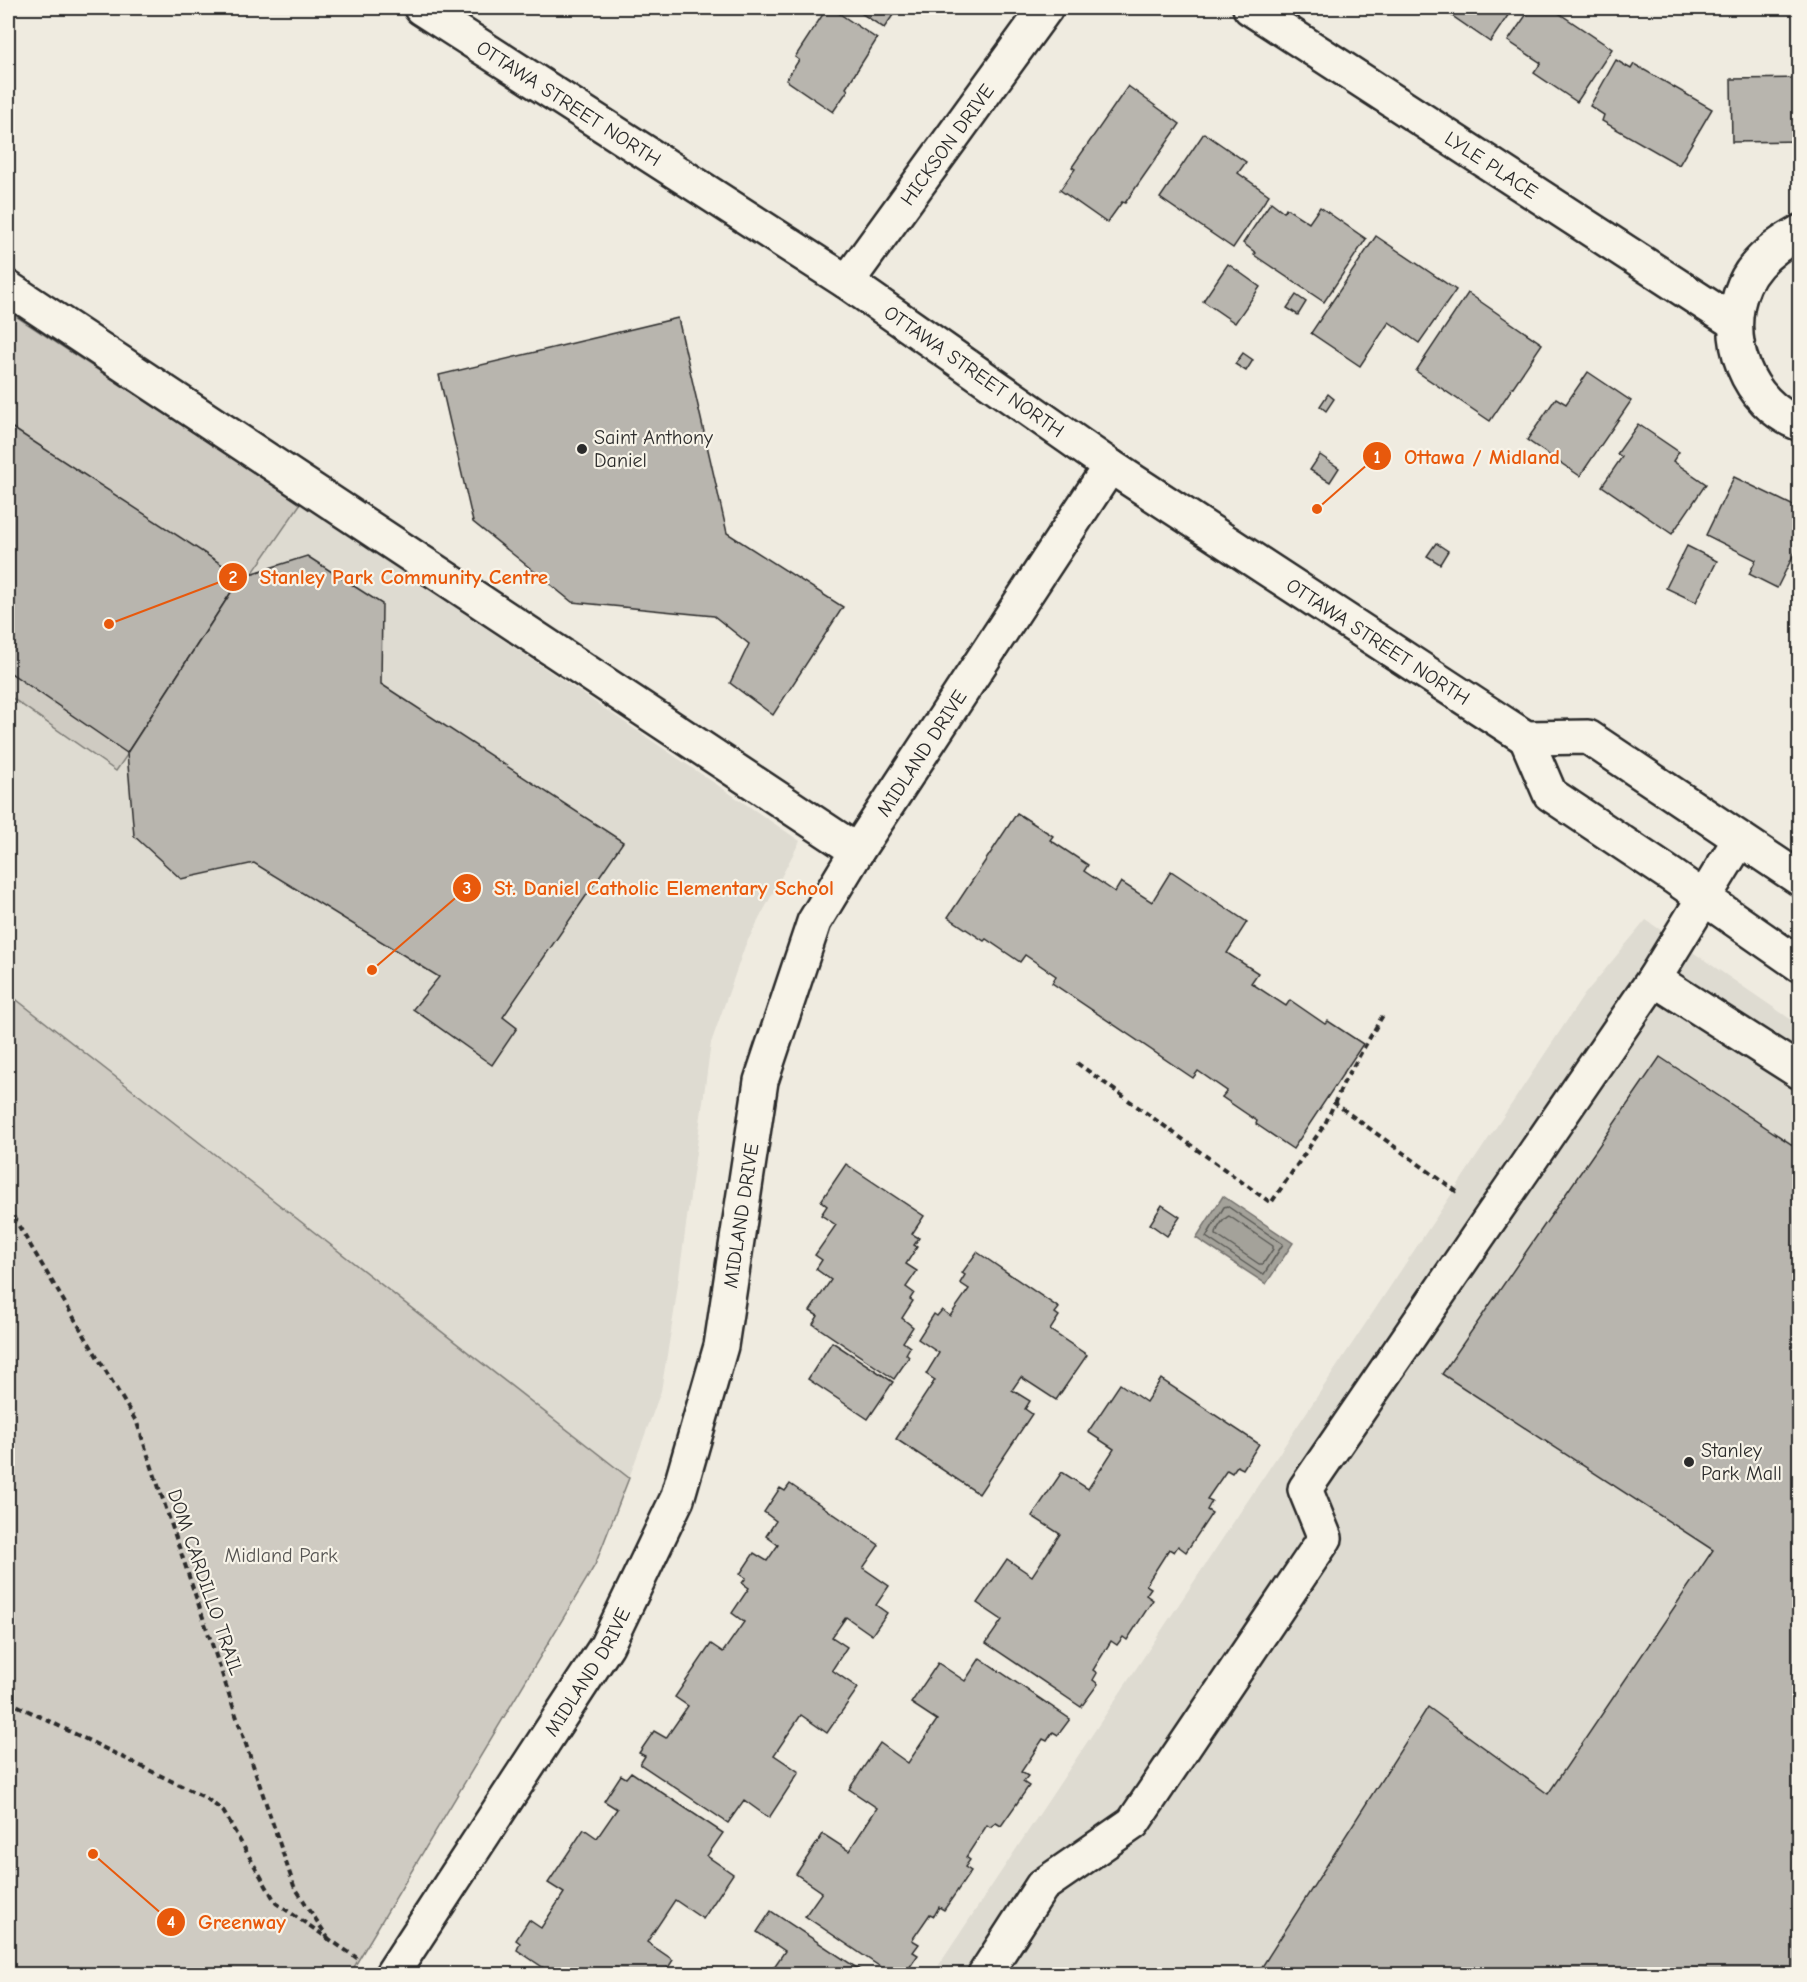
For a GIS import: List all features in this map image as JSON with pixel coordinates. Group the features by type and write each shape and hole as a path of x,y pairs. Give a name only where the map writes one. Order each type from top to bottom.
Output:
{"street":[{"name":"OTTAWA STREET NORTH","path":"421,8 847,282 1110,466 1526,738"},
{"name":"HICKSON DRIVE","path":"847,282 1046,8"},
{"name":"LYLE PLACE","path":"1250,8 1735,322"},
{"path":"1800,232 1766,254 1744,285 1735,322 1739,360 1757,393 1786,419 1800,424"},
{"path":"8,288 857,851"},
{"name":"MIDLAND DRIVE","path":"392,1974 607,1645 677,1499 721,1346 761,1081 814,922 857,851 1110,466"},
{"path":"1800,879 1588,738 1526,738 1550,794 1704,897 1800,965"},
{"path":"985,1974 1042,1886 1133,1823 1325,1538 1305,1490 1654,979 1740,839"},
{"path":"1654,979 1800,1072"}],"path":[{"path":"1077,1063 1271,1203 1325,1124 1333,1102 1383,1015"},
{"path":"1333,1102 1490,1216"},
{"name":"DOM CARDILLO TRAIL","path":"8,1208 137,1423 294,1886 330,1941 359,1959"},
{"path":"8,1701 206,1798 223,1811 276,1903 330,1941"}],"shaded area":[{"path":"301,503 800,841 745,946 711,1043 661,1391 629,1478 8,993 8,695 116,771"},
{"path":"1646,920 1799,1025 1799,1974 933,1974 1584,995"}],"green space":[{"path":"8,311 301,503 116,771 8,695"},
{"name":"Midland Park","path":"8,993 629,1478 595,1565 350,1974 8,1974"}],"water":[{"path":"1223,1196 1293,1243 1266,1284 1196,1238"}],"building":[{"path":"827,8 831,8 877,39 833,112 786,80 799,60 795,57"},
{"path":"853,8 898,8 884,28"},
{"path":"1452,8 1513,8 1490,42 1448,13"},
{"path":"1531,8 1551,8 1612,49 1577,102 1534,73 1541,63 1508,41"},
{"path":"1616,60 1631,69 1634,64 1712,109 1679,165 1602,121 1604,115 1590,106"},
{"path":"1800,78 1800,141 1732,142 1731,79"},
{"path":"1128,86 1180,124 1125,203 1122,202 1107,223 1060,190 1075,169 1072,167"},
{"path":"1204,133 1246,162 1238,173 1269,195 1233,248 1160,198"},
{"path":"1271,202 1284,212 1286,208 1309,223 1320,207 1366,239 1324,302 1254,255 1256,253 1243,243"},
{"path":"1376,236 1456,290 1419,343 1389,322 1360,366 1311,333"},
{"path":"1228,264 1260,287 1235,323 1203,301"},
{"path":"1468,293 1542,344 1490,421 1416,371"},
{"path":"1296,295 1306,302 1298,315 1287,308"},
{"name":"Saint Anthony Daniel","path":"678,318 727,533 843,607 773,715 730,683 749,644 714,616 572,602 473,522 439,375"},
{"path":"1243,353 1253,360 1246,371 1235,364"},
{"path":"1588,372 1631,401 1580,476 1527,440 1556,398 1566,404"},
{"path":"1328,394 1334,399 1326,411 1320,406"},
{"path":"1638,424 1679,452 1673,461 1706,484 1672,534 1602,486 1622,457 1617,454"},
{"path":"8,425 241,577 127,753 8,671"},
{"path":"1320,455 1339,468 1330,482 1310,470"},
{"path":"1734,477 1800,509 1800,542 1777,588 1749,574 1756,560 1706,535"},
{"path":"1436,543 1448,551 1440,564 1427,556"},
{"path":"1687,546 1717,561 1696,602 1666,588"},
{"path":"307,556 382,604 381,684 623,842 503,1017 517,1028 492,1065 413,1009 439,977 254,863 181,879 134,836 127,753 241,577"},
{"path":"1017,813 1053,836 1050,840 1088,865 1084,871 1115,892 1121,882 1152,902 1171,871 1247,922 1227,953 1258,973 1251,983 1286,1006 1290,1000 1325,1024 1328,1021 1363,1044 1293,1149 1222,1097 1227,1091 1198,1071 1193,1078 1052,983 1056,976 1025,955 1020,962 948,917"},
{"name":"Stanley Park Mall","path":"1660,1057 1800,1150 1800,1974 1260,1974 1258,1973 1428,1707 1548,1794 1713,1550 1442,1374"},
{"path":"846,1164 924,1216 912,1234 919,1238 914,1245 917,1247 906,1264 917,1271 906,1287 914,1293 910,1299 913,1301 902,1318 913,1327 903,1342 910,1347 906,1354 909,1357 894,1379 813,1324 818,1316 810,1311 831,1280 816,1269 822,1260 815,1255 836,1225 821,1215 827,1206 821,1201"},
{"path":"1162,1205 1180,1217 1167,1236 1150,1224"},
{"path":"977,1252 1059,1308 1055,1313 1059,1316 1050,1330 1087,1355 1056,1400 1021,1377 1012,1390 1030,1401 1025,1409 1032,1414 979,1494 896,1439 935,1380 926,1374 939,1353 918,1339 934,1314 937,1316 942,1310 950,1316 969,1289 960,1283 965,1275 962,1273"},
{"path":"832,1342 893,1382 868,1419 808,1379"},
{"path":"1161,1379 1259,1444 1243,1469 1237,1466 1232,1473 1227,1470 1207,1499 1212,1501 1207,1510 1212,1513 1186,1552 1178,1546 1174,1552 1169,1549 1146,1585 1151,1588 1146,1595 1153,1600 1127,1640 1123,1637 1117,1645 1111,1641 1093,1670 1097,1673 1093,1680 1098,1684 1081,1707 986,1643 1002,1620 977,1603 1007,1559 1032,1576 1060,1534 1032,1516 1062,1472 1088,1489 1114,1449 1088,1432 1120,1384 1146,1402"},
{"path":"790,1484 879,1545 863,1568 889,1586 876,1605 887,1613 872,1635 846,1617 832,1637 847,1647 832,1670 858,1688 827,1733 801,1715 774,1755 799,1772 769,1818 744,1800 728,1823 640,1764 645,1756 639,1753 654,1731 666,1738 688,1706 675,1697 711,1644 723,1652 744,1622 732,1613 749,1588 742,1583 746,1578 740,1574 754,1553 767,1561 778,1545 766,1536 776,1521 764,1512 780,1488 785,1491"},
{"path":"980,1658 1070,1719 1058,1735 1053,1732 1047,1741 1043,1739 1021,1772 1028,1776 1023,1782 1029,1786 1001,1826 996,1823 990,1827 987,1825 966,1857 970,1860 965,1867 971,1871 944,1910 939,1907 934,1916 930,1914 912,1940 919,1944 913,1952 918,1955 905,1974 891,1974 805,1916 822,1892 796,1874 823,1834 849,1851 877,1808 849,1789 880,1743 908,1763 937,1720 911,1703 938,1663 965,1681"},
{"path":"631,1772 723,1833 707,1856 733,1874 703,1919 675,1900 647,1942 673,1960 664,1974 553,1974 517,1950 520,1943 516,1940 529,1920 541,1928 564,1893 548,1883 584,1829 597,1838 617,1809 604,1801 621,1775 626,1778"},
{"path":"771,1911 866,1974 769,1974 785,1951 757,1932"}],"place":[{"name":"Saint Anthony Daniel","path":"582,449"},
{"name":"Ottawa / Midland","path":"1317,509"},
{"name":"Stanley Park Community Centre","path":"109,624"},
{"name":"St. Daniel Catholic Elementary School","path":"372,970"},
{"name":"Stanley Park Mall","path":"1689,1462"},
{"name":"Greenway","path":"93,1854"}]}
